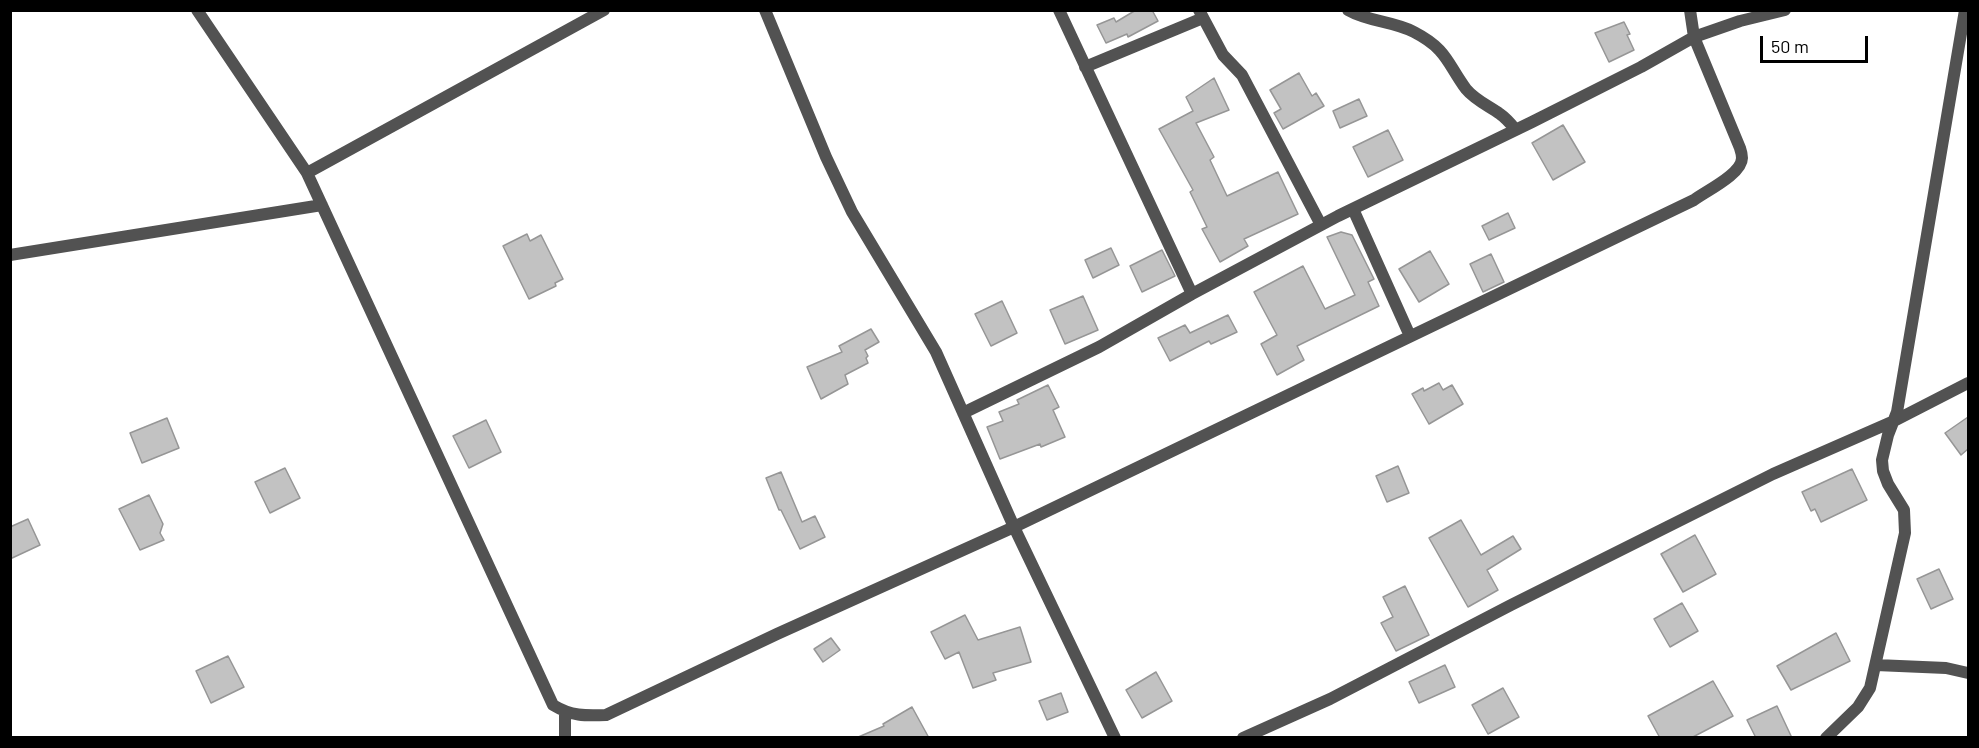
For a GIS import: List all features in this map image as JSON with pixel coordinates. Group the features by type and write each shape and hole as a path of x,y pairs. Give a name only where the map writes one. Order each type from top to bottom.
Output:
{"street":[{"path":"197,10 308,173 553,705 565,712 582,717 606,715 777,634 1014,527 1694,200 1739,168 1743,159 1694,37 1690,10"},
{"path":"308,173 604,10"},
{"path":"765,10 826,158 852,212 923,328 1014,527 1115,738"},
{"path":"1059,10 1191,294"},
{"path":"1348,10 1369,19 1394,24 1414,32 1436,46 1449,60 1466,89 1475,98 1501,115 1516,130"},
{"path":"963,413 1098,347 1191,294 1321,225 1641,67 1694,37 1740,21 1785,10"},
{"path":"1826,738 1858,707 1870,688 1905,532 1904,510 1883,471 1884,452 1894,421 1965,10"},
{"path":"1085,67 1201,14 1223,55 1242,75 1321,225"},
{"path":"10,255 322,205"},
{"path":"1353,209 1410,336"},
{"path":"1243,738 1330,699 1511,605 1773,474 1894,421 1968,383"},
{"path":"1876,665 1946,669 1968,673"},
{"path":"565,712 565,738"}],"building":[{"path":"1136,10 1152,10 1158,21 1128,37 1127,34 1106,43 1097,25 1114,18 1116,22"},
{"path":"1624,22 1634,50 1609,62 1595,33"},
{"path":"1299,73 1312,96 1316,93 1324,106 1283,129 1274,113 1281,109 1270,90"},
{"path":"1214,78 1229,110 1196,123 1214,157 1210,160 1227,196 1278,172 1298,214 1244,239 1248,246 1220,262 1202,229 1207,227 1190,192 1193,190 1159,129 1193,111 1186,97"},
{"path":"1359,99 1367,116 1340,128 1333,111"},
{"path":"1563,125 1585,162 1553,180 1532,143"},
{"path":"1388,130 1403,160 1368,177 1353,147"},
{"path":"1508,213 1515,228 1489,240 1482,226"},
{"path":"1341,232 1352,235 1374,279 1368,282 1379,306 1297,346 1304,360 1277,375 1261,344 1277,335 1254,292 1303,266 1325,309 1355,295 1327,237"},
{"path":"527,234 530,241 541,235 563,279 555,283 556,286 529,299 503,246"},
{"path":"1111,248 1119,265 1093,278 1085,260"},
{"path":"1162,250 1175,276 1142,292 1130,266"},
{"path":"1430,251 1449,284 1419,302 1399,269"},
{"path":"1491,254 1504,282 1483,292 1470,264"},
{"path":"1083,296 1098,330 1065,344 1050,310"},
{"path":"1002,301 1017,333 991,346 975,314"},
{"path":"1228,315 1237,332 1211,344 1209,341 1170,361 1158,338 1185,325 1190,333"},
{"path":"871,329 879,342 865,350 868,363 845,375 848,384 821,399 807,367 842,352 839,346"},
{"path":"1439,383 1443,390 1452,385 1463,404 1429,424 1412,394"},
{"path":"1048,385 1059,407 1053,410 1065,437 1000,459 987,427 1003,421 999,412 1019,404 1017,400"},
{"path":"1968,417 1968,449 1961,455 1945,433"},
{"path":"167,418 179,448 142,463 130,433"},
{"path":"486,420 501,452 469,468 453,436"},
{"path":"1398,466 1409,493 1387,502 1376,476"},
{"path":"285,468 300,498 270,513 255,482"},
{"path":"1852,469 1867,500 1821,522 1815,509 1811,511 1802,492"},
{"path":"781,472 802,522 815,516 825,537 800,549 779,510 766,478"},
{"path":"149,495 163,524 160,533 164,540 140,550 119,509"},
{"path":"28,519 40,545 10,559 10,527"},
{"path":"1461,520 1481,555 1513,536 1521,549 1487,570 1498,590 1468,607 1429,538"},
{"path":"1695,535 1716,574 1683,592 1661,554"},
{"path":"1939,569 1953,599 1931,609 1917,579"},
{"path":"1405,586 1429,635 1396,651 1381,623 1393,617 1383,597"},
{"path":"1682,603 1698,631 1670,647 1654,619"},
{"path":"965,615 978,640 1020,627 1031,662 993,673 996,680 973,688 959,652 945,659 931,632"},
{"path":"1836,633 1850,661 1791,690 1777,666"},
{"path":"831,638 840,650 823,662 814,649"},
{"path":"228,656 244,687 211,703 196,671"},
{"path":"1445,665 1455,687 1419,703 1409,682"},
{"path":"1156,672 1172,701 1142,718 1126,690"},
{"path":"1713,681 1733,716 1691,738 1660,738 1648,716"},
{"path":"1503,688 1519,717 1488,734 1472,705"},
{"path":"1061,693 1068,712 1047,720 1039,701"},
{"path":"1777,706 1792,738 1756,738 1747,720"},
{"path":"912,707 929,738 856,738 884,726 883,724"}]}
